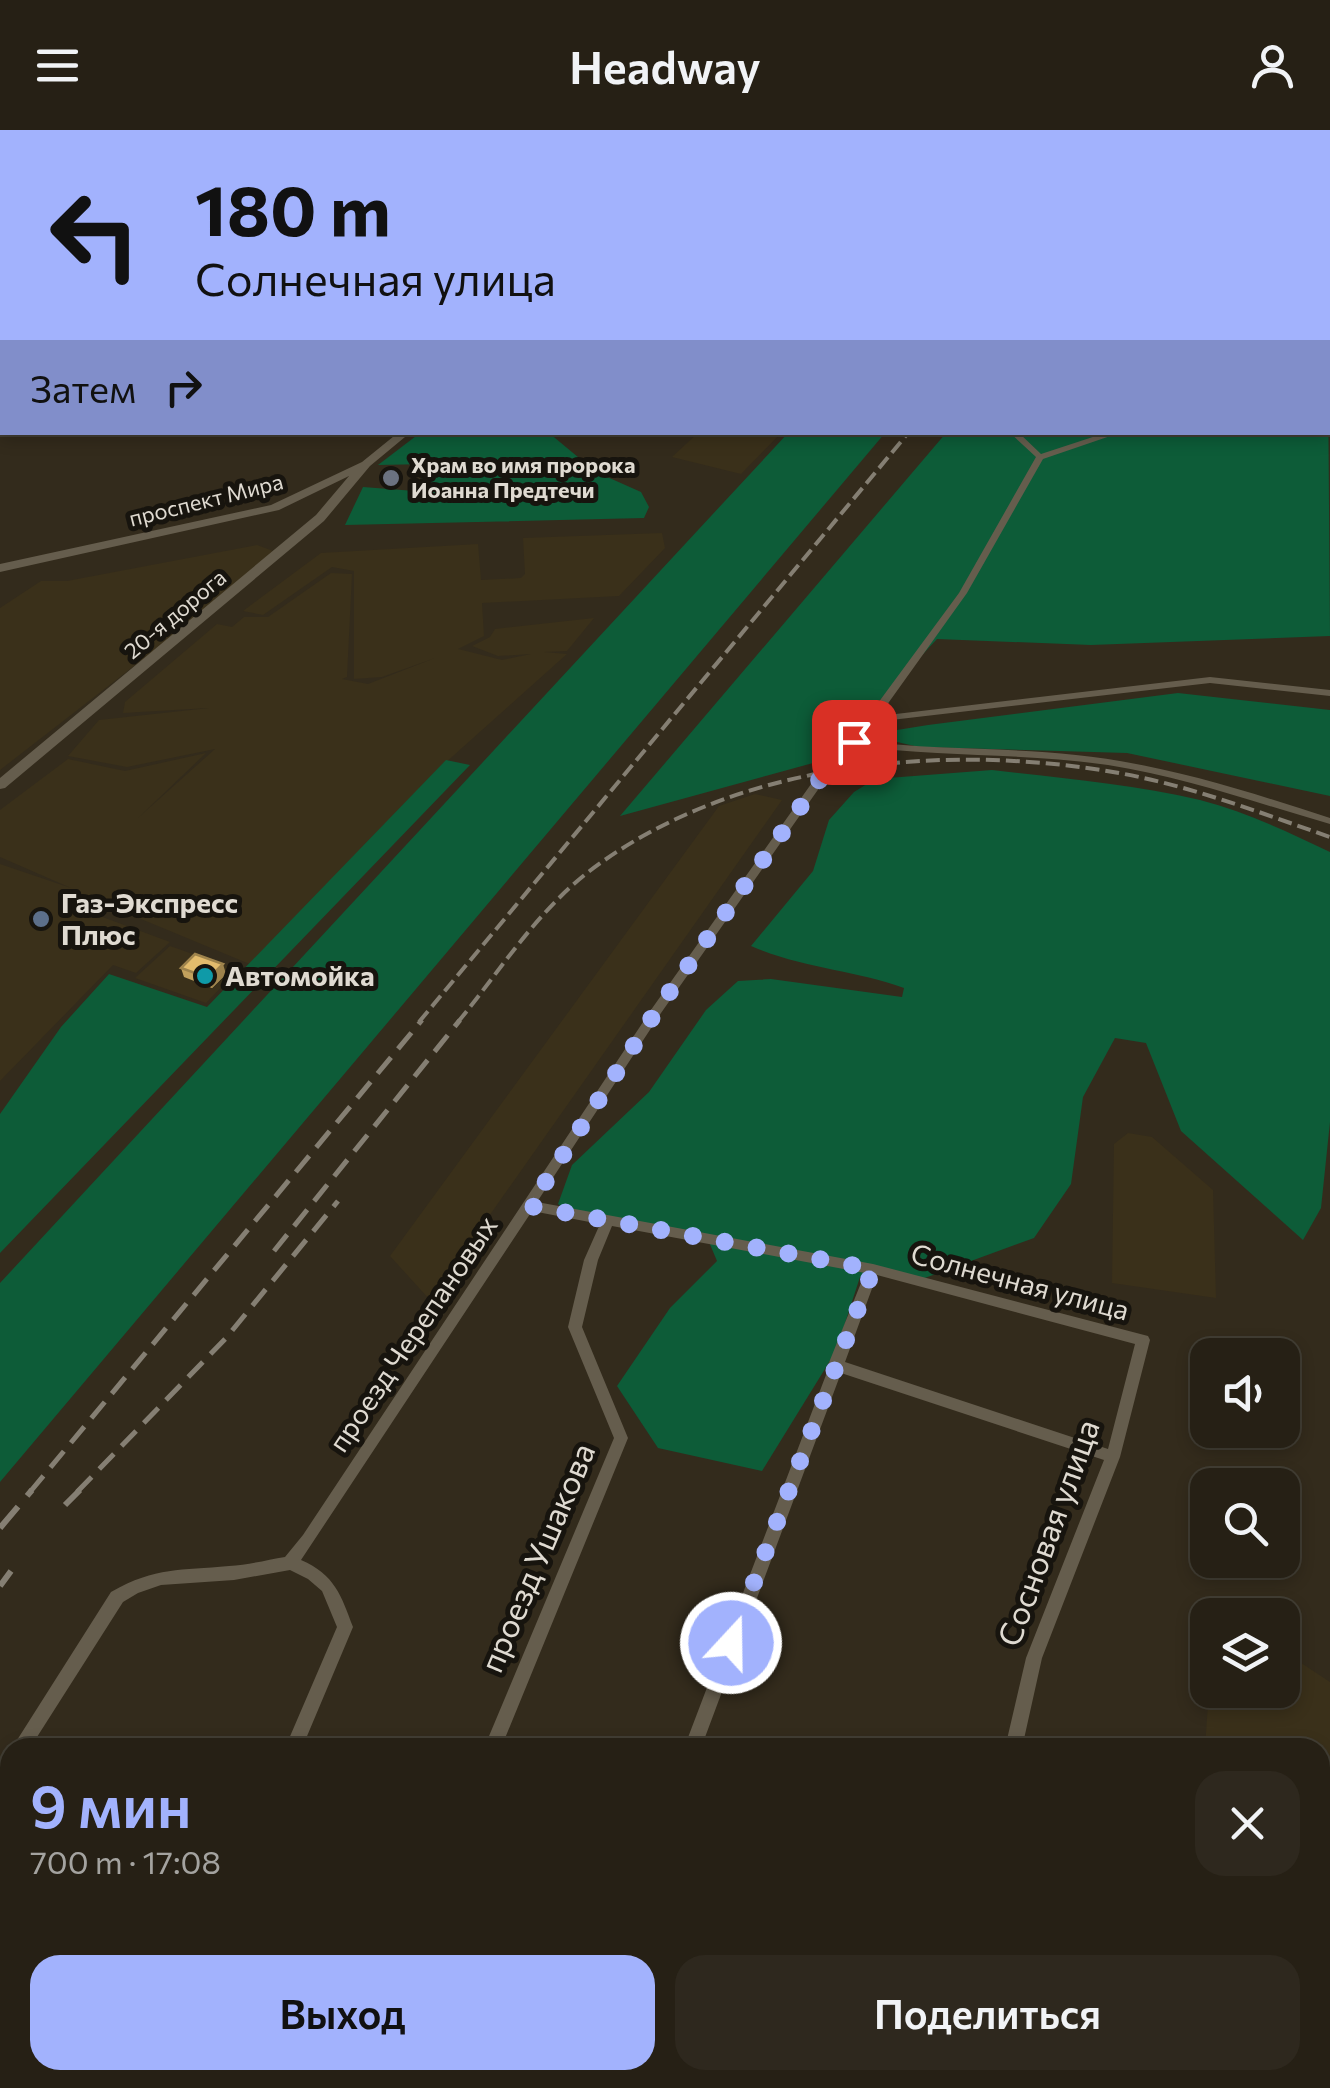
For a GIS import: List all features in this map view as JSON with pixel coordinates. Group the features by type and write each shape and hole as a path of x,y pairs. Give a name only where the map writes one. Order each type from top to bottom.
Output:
{"main road":[{"name":"проспект Мира","path":"0,568 275,508 366,464 402,435"},
{"name":"20-я дорога","path":"0,785 320,518 366,464"},
{"path":"275,508 294,507 320,518"}],"street":[{"path":"1016,435 1040,457 1109,435"},
{"name":"проезд Черепановых","path":"290,1563 657,1010 825,772 854,742 963,593 1040,457"},
{"path":"870,720 1210,680 1330,693"},
{"path":"854,742 907,751 1075,758 1113,764 1202,781 1330,821"},
{"name":"Солнечная улица","path":"530,1206 873,1269 1143,1340"},
{"name":"проезд Ушакова","path":"496,1738 621,1438 575,1328 591,1260 607,1222"},
{"path":"696,1738 873,1269"},
{"name":"Сосновая улица","path":"1015,1738 1034,1658 1113,1457 1143,1340"},
{"path":"834,1364 1113,1457"},
{"path":"26,1738 117,1598 139,1583 170,1573 232,1573 290,1563 318,1574 330,1586 345,1627 297,1738"}],"shaded area":[{"path":"696,435 779,435 741,474 672,457"},
{"path":"662,533 665,548 619,596 482,603 484,636 458,649 502,660 531,654 498,656 472,646 490,637 495,629 594,618 567,651 544,652 567,654 434,773 252,965 100,902 89,912 170,942 136,973 113,965 0,1081 0,864 71,888 0,857 0,810 68,759 125,771 206,753 138,818 215,749 127,767 68,756 99,720 209,708 123,713 125,702 217,624 232,627 244,617 268,617 331,573 352,574 347,677 342,679 368,684 435,658 382,677 354,679 354,571 332,567 263,615 243,611 321,553 478,544 481,580 521,578 525,574 523,538"},
{"path":"257,545 273,551 196,618 0,770 0,608 41,581 67,581"},
{"path":"755,794 782,800 430,1300 390,1256 719,806"},
{"path":"170,946 238,970 206,1003 135,978"},
{"path":"1128,1133 1152,1137 1213,1190 1216,1298 1112,1283 1114,1144"},
{"path":"1300,1662 1330,1682 1330,1738 1206,1738 1208,1708 1300,1708"}],"green space":[{"path":"417,435 551,435 596,472 641,492 649,507 644,518 345,525 363,487 415,491 429,464 378,465"},
{"path":"786,435 883,435 0,1482 0,1283"},
{"path":"944,435 1328,435 1330,636 1091,645 937,639 824,760 620,816"},
{"path":"1178,693 1330,710 1330,796 1127,753 919,747 884,739 897,730 928,725"},
{"path":"446,760 470,765 0,1253 0,1114 61,1027 109,974 207,1007"},
{"path":"992,770 1200,800 1250,816 1330,852 1330,1122 1321,1208 1303,1240 1181,1131 1146,1043 1115,1038 1083,1097 1071,1184 1034,1238 922,1279 873,1269 860,1277 836,1351 762,1471 658,1448 617,1386 670,1308 717,1261 709,1242 575,1218 558,1204 572,1165 649,1092 706,1010 738,981 771,979 902,997 904,988 751,946 813,871 829,820 854,792 875,779"}],"building":[{"path":"195,954 223,964 209,978 181,968"}],"railway":[{"path":"419,1022 907,435"},
{"path":"458,1022 568,889 644,835 707,806 773,784 842,769 912,761 982,760 1119,773 1226,801 1330,837"},
{"path":"30,1492 422,1020"},
{"path":"274,1251 460,1020"},
{"path":"77,1492 226,1338 338,1201"},
{"path":"0,1528 32,1490"},
{"path":"65,1505 80,1490"},
{"path":"0,1586 11,1571"}],"place":[{"name":"Храм во имя пророка Иоанна Предтечи","path":"391,478"},
{"name":"Газ-Экспресс Плюс","path":"41,919"},
{"name":"Автомойка","path":"205,976"}],"route":[{"path":"731,1643 873,1269 530,1206 657,1010 825,772 854,742"}]}
